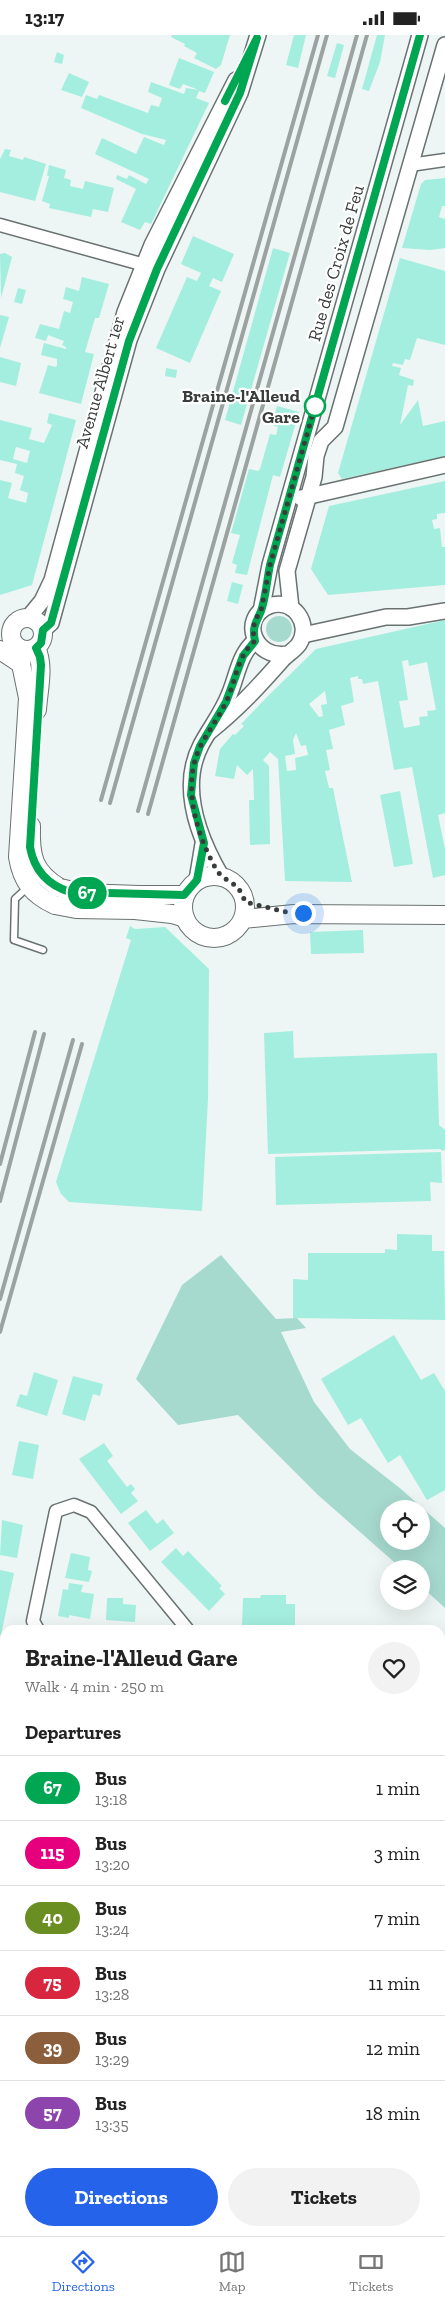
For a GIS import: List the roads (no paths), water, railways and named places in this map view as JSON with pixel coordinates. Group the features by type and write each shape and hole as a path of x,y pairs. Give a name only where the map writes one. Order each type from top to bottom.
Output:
{"main road":[{"path":"15,638 37,621 43,630"},
{"path":"15,638 28,698 18,857 23,877 28,887 37,895 58,897 82,893 137,902 185,919"},
{"path":"15,638 40,657 30,847 32,858 58,897"},
{"path":"207,876 220,876 236,884 245,902 243,919 233,932 219,938 211,938 195,932 185,919 182,903 184,895 197,880 207,876"},
{"path":"137,902 184,895"},
{"path":"245,902 294,914"},
{"path":"243,919 294,914 445,915"}],"street":[{"name":"Rue des Croix de Feu","path":"261,611 270,565 420,35"},
{"name":"Avenue Albert 1er","path":"15,638 42,601 52,579 125,312 150,267 200,147 258,37"},
{"path":"291,608 287,571 309,495 316,457 321,441 335,427 344,399 410,165 441,72 445,45"},
{"path":"410,165 445,160"},
{"path":"0,225 150,267"},
{"name":"Avenue Albert 1er","path":"43,630 51,623 150,267"},
{"path":"288,501 445,465"},
{"path":"209,732 259,687 288,654 298,646 303,635 304,625 299,615 291,608 275,604 261,611 254,625 255,641 269,654 288,654"},
{"path":"303,635 386,617 408,617 445,611"},
{"path":"220,876 204,843 193,807 191,780 200,746 226,702 243,656 255,641"},
{"path":"197,880 204,843"},
{"path":"35,1625 33,1621 50,1530 56,1511 74,1505 91,1512 184,1625"}],"lane":[{"path":"28,887 15,899 14,941 43,950"}],"railway":[{"path":"101,800 318,35"},
{"path":"110,803 327,35"},
{"path":"138,811 357,35"},
{"path":"148,814 367,35"},
{"path":"0,1164 35,1032"},
{"path":"0,1201 44,1034"},
{"path":"0,1299 73,1040"},
{"path":"0,1332 82,1044"}],"place":[{"name":"Braine-l'Alleud Gare","path":"315,406"}]}
